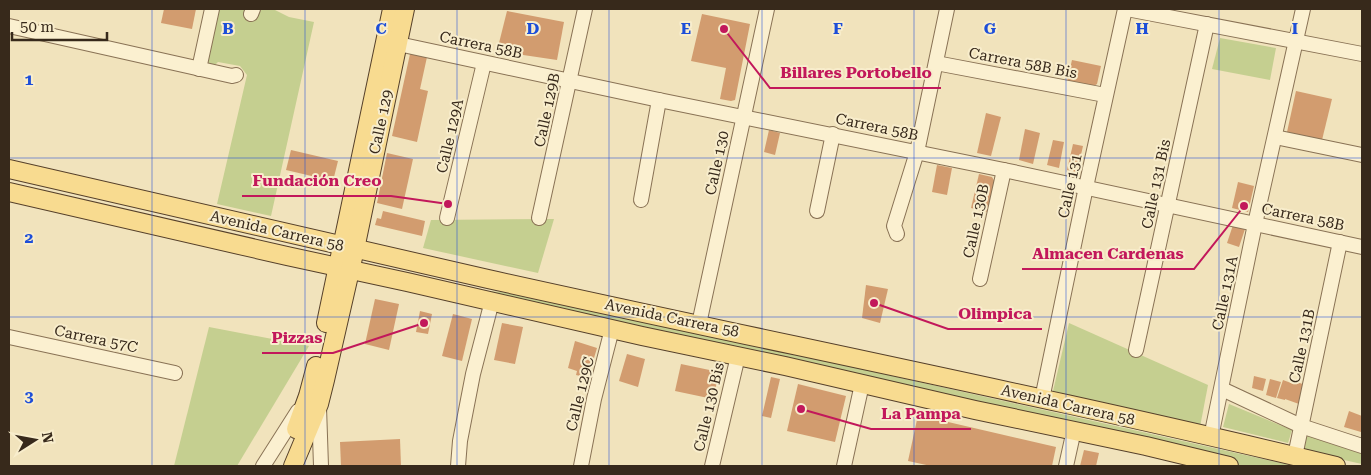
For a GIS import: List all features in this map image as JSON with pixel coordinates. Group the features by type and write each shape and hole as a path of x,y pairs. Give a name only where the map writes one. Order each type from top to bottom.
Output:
{"main road":[{"name":"Calle 129","path":"391,43 392,9"},
{"name":"Calle 129","path":"293,466 314,400 316,367 349,247 391,43 404,9"},
{"name":"Avenida Carrera 58","path":"9,169 163,206 1042,399 1336,466"},
{"name":"Avenida Carrera 58","path":"9,192 612,329 1146,446 1199,463 1230,466"},
{"name":"Calle 129","path":"281,466 292,440 314,400"}],"street":[{"path":"198,68 212,9"},
{"name":"Calle 129B","path":"539,218 585,9"},
{"name":"Calle 130","path":"699,324 767,9"},
{"path":"897,234 894,226 917,152 947,9"},
{"path":"1126,9 1362,54"},
{"name":"Calle 131","path":"1042,399 1086,187 1126,9"},
{"name":"Calle 131A","path":"1211,437 1303,9"},
{"name":"Calle 131 Bis","path":"1136,350 1207,24"},
{"path":"9,26 232,76 236,75"},
{"name":"Carrera 58B","path":"391,43 1086,187 1362,247"},
{"name":"Calle 129A","path":"448,218 484,63"},
{"name":"Carrera 58B Bis","path":"936,63 1106,95"},
{"path":"641,200 659,100"},
{"path":"817,211 833,134"},
{"path":"1275,137 1362,155"},
{"name":"Calle 130B","path":"980,279 1004,170"},
{"name":"Calle 131B","path":"1295,456 1340,242"},
{"path":"458,466 460,441 473,374 492,301"},
{"name":"Calle 129C","path":"581,466 594,399 612,329"},
{"name":"Carrera 57C","path":"9,337 176,373"},
{"name":"Calle 130 Bis","path":"712,466 738,356"},
{"path":"844,466 862,384"},
{"path":"1222,389 1301,426 1362,446"},
{"path":"263,466 314,400"},
{"path":"314,400 321,466"},
{"path":"1066,466 1074,430"}],"green space":[{"path":"218,9 273,9 289,17 314,22 271,216 217,204 247,75 240,66 218,62 214,66 206,63"},
{"path":"1220,38 1276,48 1270,80 1212,69"},
{"path":"554,219 538,273 423,248 431,220"},
{"path":"457,288 531,295 1294,466 1244,466"},
{"path":"1069,323 1208,385 1200,427 1053,391"},
{"path":"209,327 309,346 237,466 174,466"},
{"path":"1229,404 1292,430 1288,443 1223,427"},
{"path":"1306,432 1362,449 1362,464 1303,451"}],"building":[{"path":"164,9 196,9 192,29 161,23"},
{"path":"507,11 564,22 557,60 497,51"},
{"path":"702,14 750,24 735,100 720,99 726,68 691,61"},
{"path":"410,54 427,57 420,89 428,91 417,142 392,136"},
{"path":"1072,60 1101,66 1097,84 1092,87 1067,81"},
{"path":"1296,91 1332,99 1322,140 1287,132"},
{"path":"986,113 1001,117 991,156 977,153"},
{"path":"1025,129 1040,133 1033,164 1019,160"},
{"path":"769,130 780,133 775,155 764,152"},
{"path":"1053,140 1064,142 1059,168 1047,165"},
{"path":"1073,144 1083,146 1077,172 1067,170"},
{"path":"291,150 338,161 333,181 286,170"},
{"path":"387,153 413,159 402,209 377,203"},
{"path":"937,165 952,168 947,195 932,192"},
{"path":"979,174 992,177 995,182 988,212 971,208"},
{"path":"1238,182 1254,186 1248,212 1232,208"},
{"path":"383,211 425,221 422,236 375,225 377,218 381,219"},
{"path":"1233,225 1245,229 1239,247 1227,243"},
{"path":"866,285 888,289 880,323 862,318"},
{"path":"375,299 399,304 389,350 365,344"},
{"path":"420,311 432,314 428,334 416,332"},
{"path":"453,314 472,319 462,361 442,356"},
{"path":"502,323 523,327 515,364 494,360"},
{"path":"575,341 597,348 588,378 576,375 577,371 568,368"},
{"path":"627,354 645,359 638,387 619,381"},
{"path":"681,364 719,372 713,399 675,391"},
{"path":"1254,376 1266,379 1263,391 1252,388"},
{"path":"771,377 780,379 771,418 762,416"},
{"path":"1270,379 1281,382 1276,398 1266,395"},
{"path":"1283,380 1291,383 1292,380 1305,385 1299,404 1277,398"},
{"path":"798,384 846,396 835,442 787,431"},
{"path":"1349,411 1362,416 1361,432 1344,427"},
{"path":"918,415 1056,447 1052,466 931,466 908,461"},
{"path":"400,439 401,466 341,466 340,442"},
{"path":"1084,450 1099,453 1096,466 1080,466"}],"place":[{"name":"Billares Portobello","path":"724,29"},
{"name":"Fundación Creo","path":"448,204"},
{"name":"Almacen Cardenas","path":"1244,206"},
{"name":"Olimpica","path":"874,303"},
{"name":"Pizzas","path":"424,323"},
{"name":"La Pampa","path":"801,409"}]}
